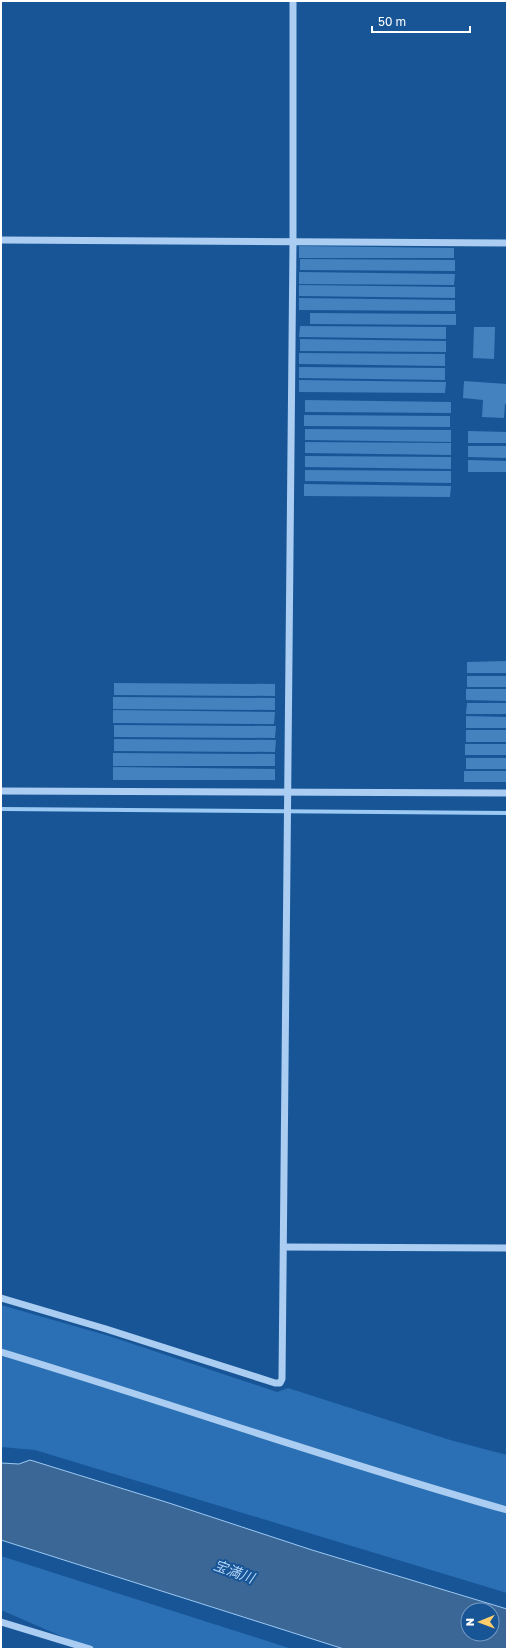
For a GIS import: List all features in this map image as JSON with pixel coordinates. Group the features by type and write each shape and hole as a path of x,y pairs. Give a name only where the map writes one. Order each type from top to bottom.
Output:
{"street":[{"path":"1,1298 106,1329 275,1383 280,1383 282,1379 293,242 293,1"},
{"path":"1,240 507,243"},
{"path":"1,791 287,791 507,794"},
{"path":"284,1247 507,1248"},
{"path":"1,1352 175,1406 311,1452 507,1510"},
{"path":"1,1622 90,1649"}],"shaded area":[{"path":"1,1305 109,1336 277,1392 288,1388 450,1440 507,1455 507,1593 35,1450 1,1447"},
{"path":"1,1556 292,1649 91,1649 1,1610"}],"water":[{"name":"宝満川","path":"30,1460 169,1503 312,1550 484,1602 460,1602 460,1642 500,1642 500,1607 507,1609 507,1649 344,1649 1,1540 1,1463 19,1464"}],"building":[{"path":"299,246 454,248 454,258 299,258"},
{"path":"300,259 455,260 455,271 300,270"},
{"path":"299,272 455,274 454,285 299,284"},
{"path":"299,285 455,287 455,298 299,296"},
{"path":"299,298 455,300 455,311 299,310"},
{"path":"310,313 456,314 456,325 310,324"},
{"path":"300,326 446,327 446,339 299,337"},
{"path":"474,327 495,327 494,359 473,358"},
{"path":"300,339 446,341 446,352 300,351"},
{"path":"299,353 445,354 445,366 299,364"},
{"path":"299,367 445,368 445,380 299,378"},
{"path":"299,380 446,382 445,393 299,392"},
{"path":"464,381 507,384 507,404 505,404 504,418 482,417 483,400 463,398"},
{"path":"305,400 451,402 451,413 305,412"},
{"path":"304,415 450,416 450,427 304,426"},
{"path":"305,429 451,430 451,442 305,440"},
{"path":"468,431 507,432 507,443 468,443"},
{"path":"305,442 451,443 451,455 305,453"},
{"path":"468,446 507,446 507,458 468,457"},
{"path":"305,456 451,457 451,469 305,467"},
{"path":"468,460 507,461 507,472 468,472"},
{"path":"305,470 451,471 451,483 305,481"},
{"path":"304,484 451,486 450,497 304,496"},
{"path":"507,661 507,673 467,673 467,662"},
{"path":"467,676 507,676 507,687 467,687"},
{"path":"114,683 275,684 275,696 114,695"},
{"path":"466,689 507,689 507,701 466,700"},
{"path":"113,697 275,698 275,710 113,709"},
{"path":"467,703 507,703 507,714 466,714"},
{"path":"113,710 275,712 274,724 113,723"},
{"path":"466,716 507,717 507,728 466,728"},
{"path":"114,725 276,726 275,738 114,737"},
{"path":"466,730 507,730 507,742 466,742"},
{"path":"114,739 276,740 275,752 114,751"},
{"path":"465,744 507,744 507,755 465,755"},
{"path":"113,753 275,754 275,766 113,766"},
{"path":"466,758 507,758 507,769 466,769"},
{"path":"113,767 275,769 275,780 113,780"},
{"path":"464,771 507,771 507,782 464,782"}],"waterway":[{"path":"1,809 507,813"}]}
